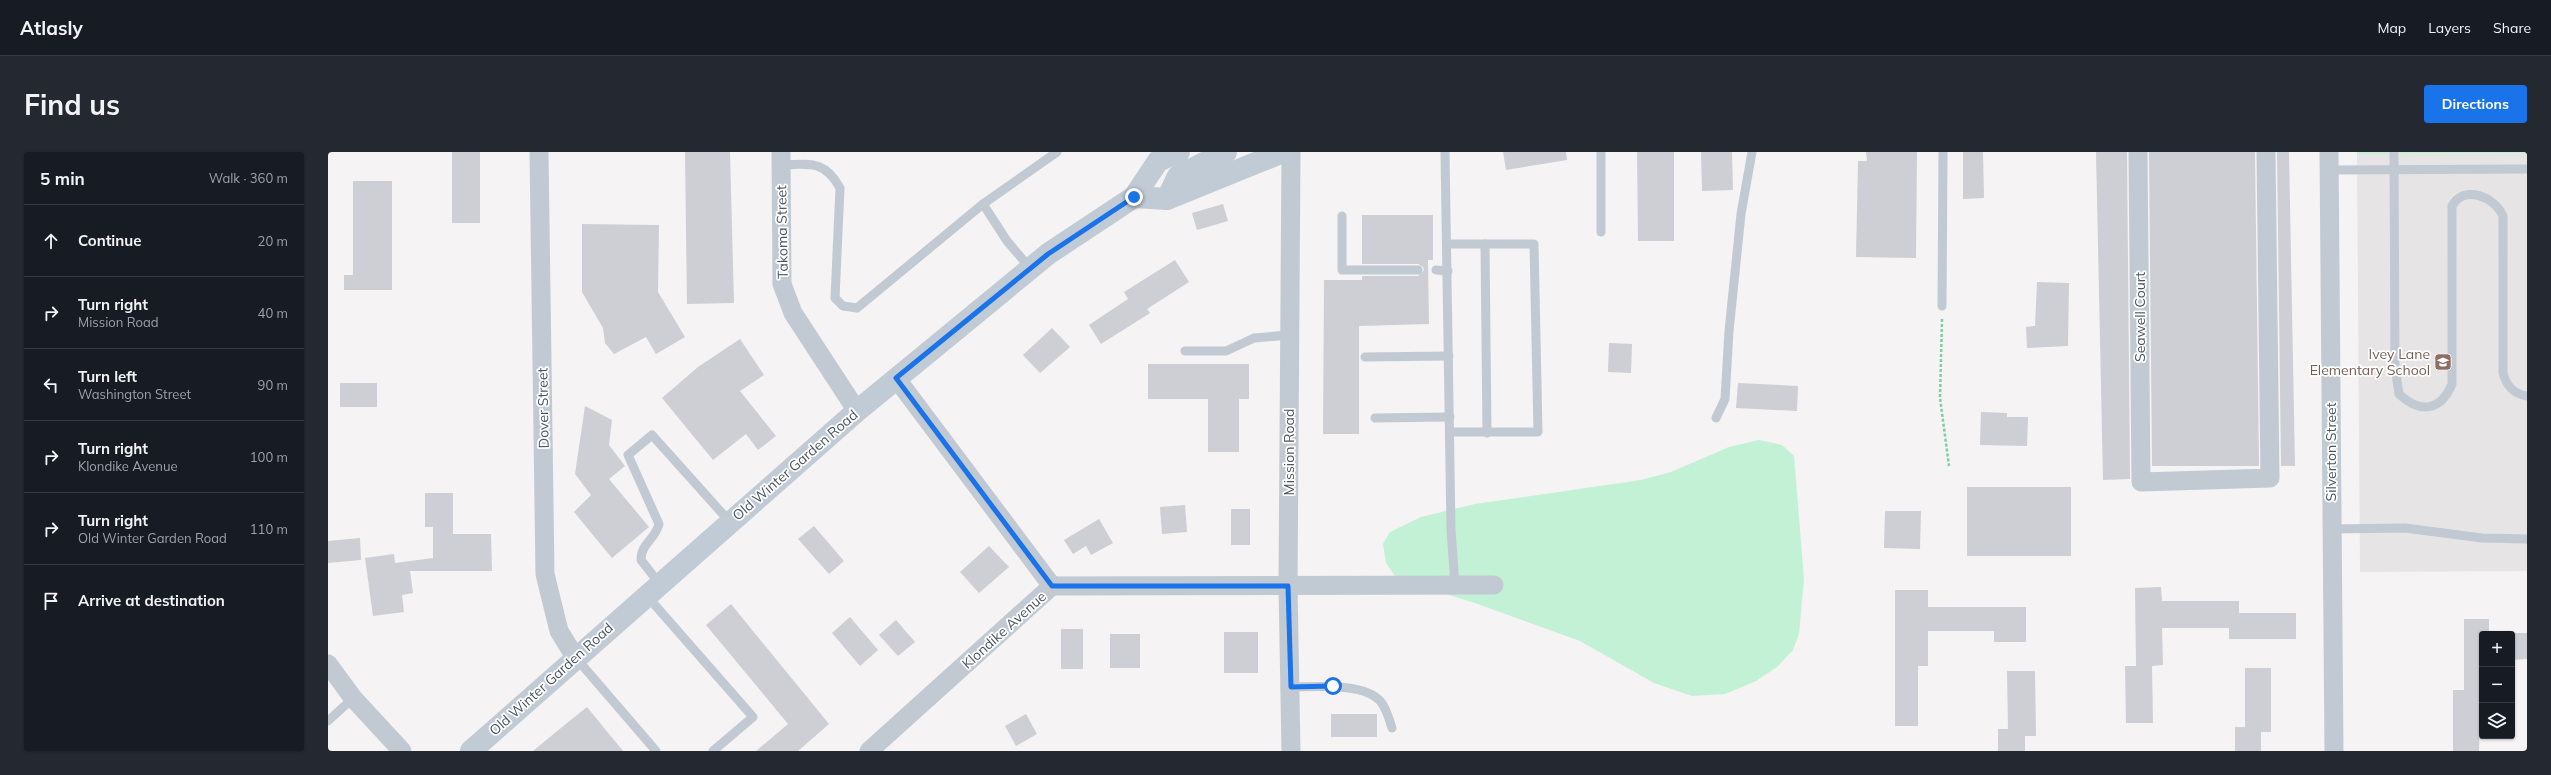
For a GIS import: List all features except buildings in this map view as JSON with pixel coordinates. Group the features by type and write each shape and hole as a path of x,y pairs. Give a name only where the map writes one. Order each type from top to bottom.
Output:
{"main road":[{"name":"Old Winter Garden Road","path":"470,751 856,411 1048,254 1134,197 1158,161 1179,152"},
{"path":"1167,199 1178,176 1226,152"},
{"path":"1134,197 1167,199 1283,152"}],"street":[{"name":"Dover Street","path":"539,152 545,574 560,631 575,657"},
{"name":"Mission Road","path":"1291,152 1288,586 1291,751"},
{"name":"Seawell Court","path":"2138,152 2141,482 2270,478 2266,152"},
{"name":"Takoma Street","path":"781,159 782,284 793,313 856,411"},
{"name":"Silverton Street","path":"2329,161 2334,751"},
{"name":"Klondike Avenue","path":"869,751 1052,586 896,378"},
{"path":"1052,586 1494,585"},
{"path":"328,664 352,698 402,751"}],"lane":[{"path":"781,159 822,168 832,174 840,188 834,298 843,306 857,308 983,204 1057,152"},
{"path":"1445,152 1451,530 1455,585"},
{"path":"1601,152 1601,232"},
{"path":"1716,418 1725,399 1729,330 1741,214 1752,152"},
{"path":"1942,306 1943,152"},
{"path":"2394,152 2395,366 2399,394 2414,406 2427,407 2438,404 2447,397 2452,384 2452,206 2456,199 2465,194 2482,196 2492,200 2499,207 2503,216 2503,373 2506,382 2519,394 2527,396"},
{"path":"2329,161 2393,169 2527,168"},
{"path":"983,204 1007,241 1030,268"},
{"path":"1342,216 1342,270 1418,270"},
{"path":"1447,244 1534,244 1538,432 1450,432"},
{"path":"1485,244 1487,433"},
{"path":"1436,270 1448,271"},
{"path":"1185,351 1226,350 1254,338 1289,335"},
{"path":"1365,358 1449,356"},
{"path":"1375,418 1450,417"},
{"path":"713,751 753,716 653,589 641,560 641,550 657,532 659,524 628,455 652,435 730,522"},
{"path":"2332,529 2405,528 2482,538 2527,539"},
{"path":"575,657 656,751"},
{"path":"1291,687 1333,686 1357,689 1380,701 1387,712 1392,728"},
{"path":"328,721 352,698"}],"path":[{"path":"1942,306 1940,398 1948,466"}],"shaded area":[{"name":"Ivey Lane Elementary School","path":"2527,153 2527,571 2360,572 2357,154"}],"green space":[{"path":"2357,152 2527,152 2527,153 2357,154"},
{"path":"1759,440 1782,445 1794,456 1804,579 1799,634 1793,650 1777,667 1756,681 1725,694 1692,696 1654,683 1580,641 1475,603 1397,579 1386,563 1383,544 1390,532 1421,517 1475,504 1641,480 1671,472 1729,447"}],"place":[{"name":"Ivey Lane Elementary School","path":"2443,362"}],"route":[{"path":"1134,197 1048,254 896,378 1052,586 1288,586 1291,687 1333,686"}]}
